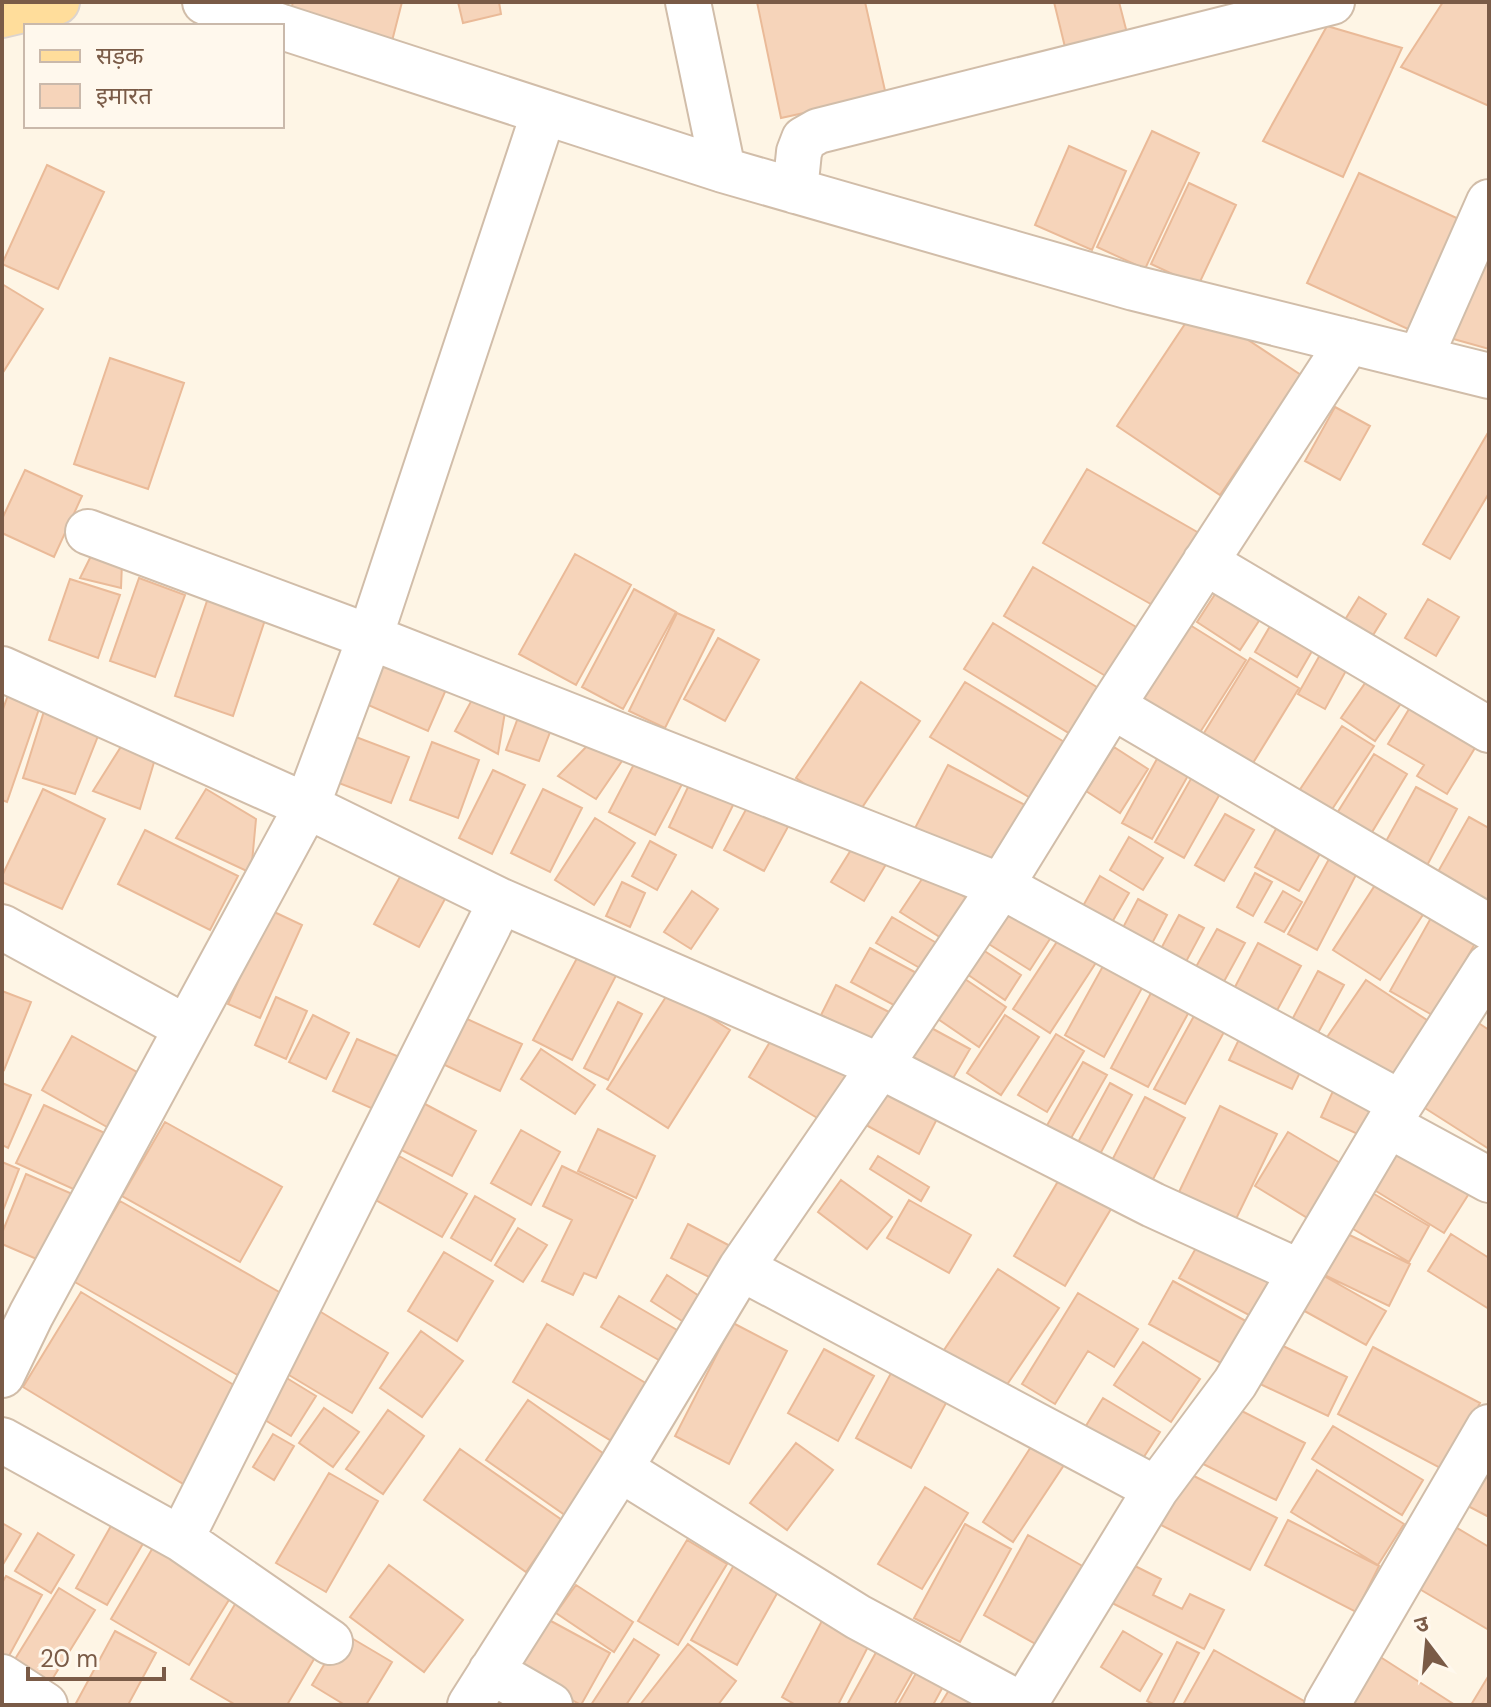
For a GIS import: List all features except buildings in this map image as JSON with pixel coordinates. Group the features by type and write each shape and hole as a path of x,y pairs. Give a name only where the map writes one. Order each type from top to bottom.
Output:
{"main road":[{"path":"2,15 57,2"}],"street":[{"path":"205,2 274,24"},
{"path":"688,2 723,170"},
{"path":"795,191 799,152 804,139 818,131 1332,2"},
{"path":"284,27 795,191 1134,288 1489,376"},
{"path":"2,1375 17,1306 185,1027 307,806 370,637 544,112"},
{"path":"1420,358 1489,202"},
{"path":"550,1705 481,1688 620,1469 741,1268 1001,886 1112,706 1349,341"},
{"path":"88,532 370,637 1001,886 1395,1114 1489,1180"},
{"path":"1205,562 1489,730"},
{"path":"2,669 307,806 501,901 880,1066 1153,1205 1300,1272"},
{"path":"1112,706 1489,927"},
{"path":"181,1539 501,901"},
{"path":"2,927 185,1027"},
{"path":"620,1469 858,1617 1023,1705 1156,1489 1235,1383 1395,1114 1489,966"},
{"path":"741,1268 1156,1489"},
{"path":"1327,1705 1489,1427"},
{"path":"2,1440 181,1539 330,1642"},
{"path":"2,1677 45,1705"}]}
